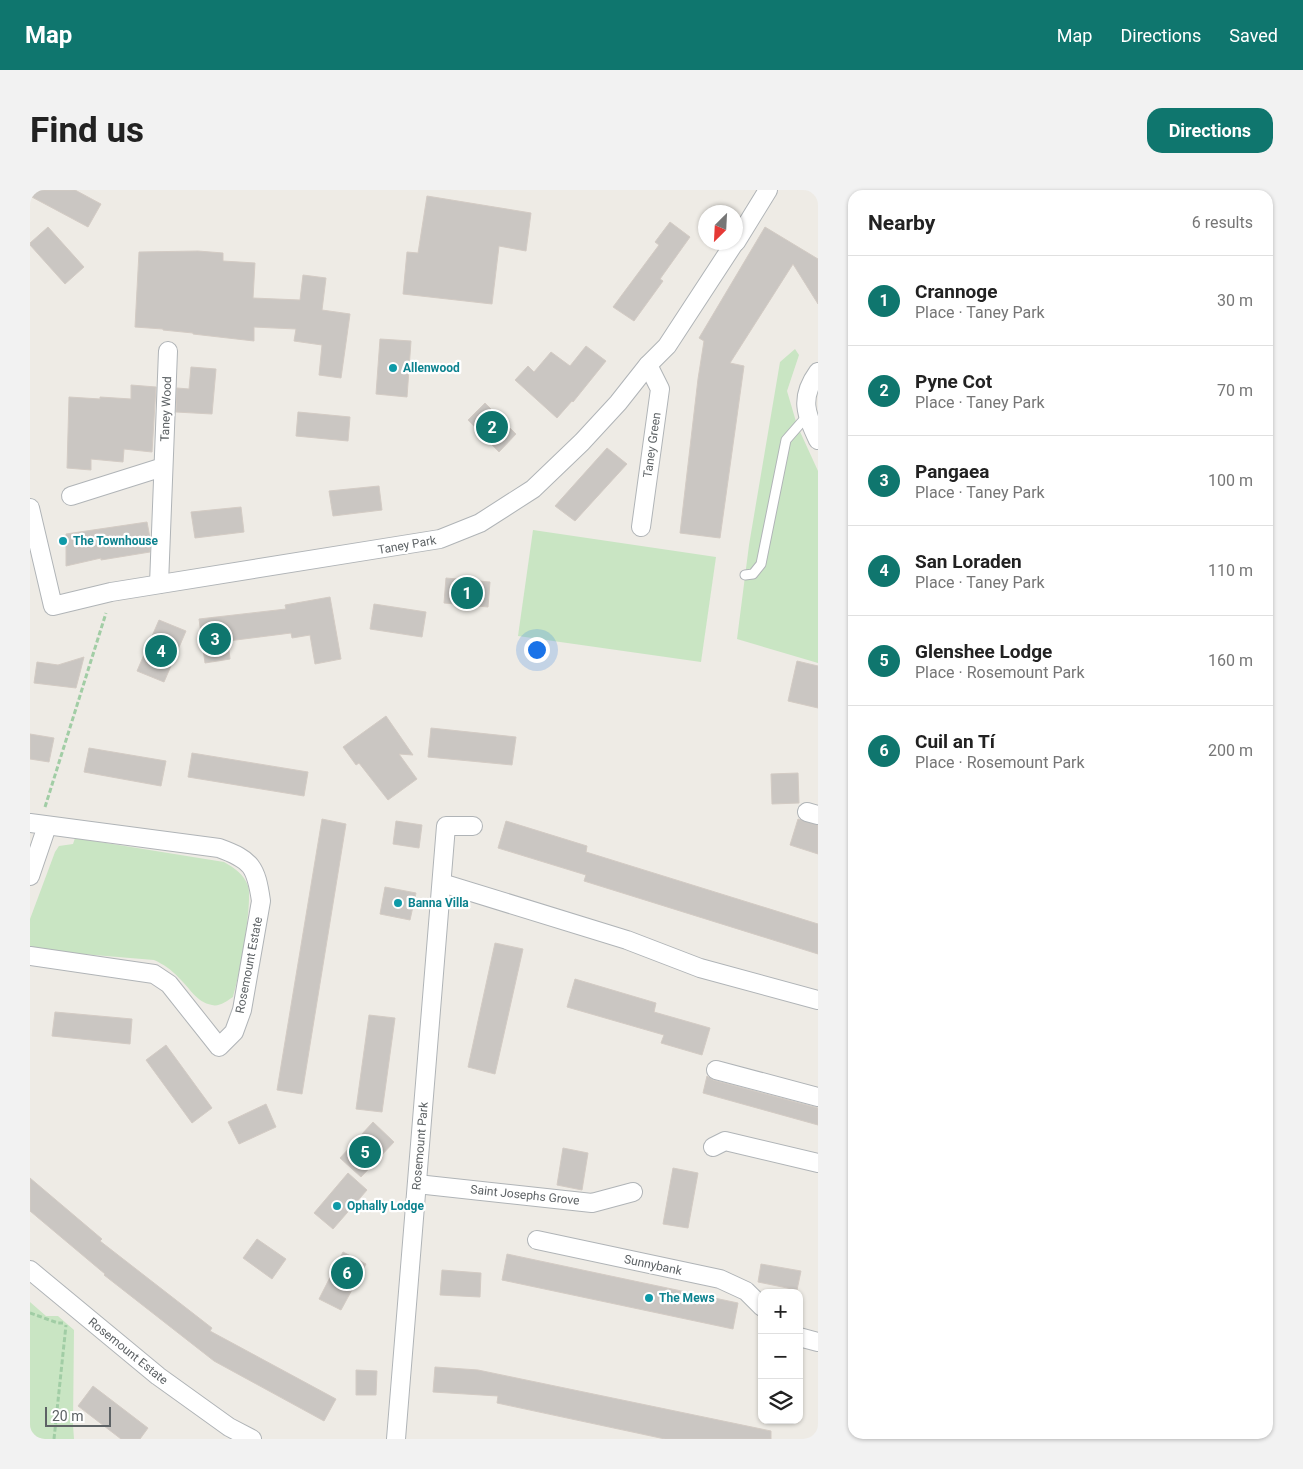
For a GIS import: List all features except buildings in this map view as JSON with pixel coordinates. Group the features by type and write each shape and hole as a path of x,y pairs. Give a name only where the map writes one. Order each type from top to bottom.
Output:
{"street":[{"name":"Taney Park","path":"743,229 768,190"},
{"name":"Taney Park","path":"30,508 53,606 111,592 440,539 480,523 533,489 582,442 618,403 648,365 667,346 730,250"},
{"name":"Taney Wood","path":"159,584 168,351"},
{"name":"Taney Green","path":"641,527 660,389 648,365"},
{"path":"818,372 810,382 806,399 807,416 818,440"},
{"path":"71,496 164,468"},
{"path":"30,876 39,824"},
{"name":"Rosemount Estate","path":"30,956 154,974 169,984 219,1047 234,1032 242,1010 261,901 259,884 253,867 241,856 220,848 39,824"},
{"name":"Rosemount Park","path":"396,1439 446,826 473,826"},
{"path":"442,883 627,940 700,968 818,1000"},
{"path":"716,1070 818,1097"},
{"path":"713,1147 725,1141 818,1162"},
{"name":"Saint Josephs Grove","path":"417,1184 592,1202 632,1192"},
{"name":"Sunnybank","path":"537,1240 720,1279 746,1291 758,1303"},
{"name":"Rosemount Estate","path":"30,1270 227,1433 252,1439"},
{"path":"803,1338 818,1342"}],"lane":[{"path":"745,575 753,574 761,564 786,440 807,416"}],"path":[{"path":"39,824 102,627 111,592"},
{"path":"30,1313 58,1323 66,1322 54,1439"}],"green space":[{"path":"795,349 799,355 787,391 797,425 818,471 818,663 737,639 749,545 780,362"},
{"path":"533,530 716,557 701,662 518,636"},
{"path":"75,838 224,862 241,875 248,886 249,908 242,958 233,997 217,1005 206,1003 197,998 164,965 154,960 34,950 30,946 30,919 55,852 59,846 73,844"},
{"path":"30,1302 46,1316 58,1316 74,1330 74,1439 30,1439"}],"place":[{"name":"Allenwood","path":"393,368"},
{"name":"Pyne Cot","path":"492,427"},
{"name":"The Townhouse","path":"63,541"},
{"name":"Crannoge","path":"467,593"},
{"name":"Pangaea","path":"215,639"},
{"name":"San Loraden","path":"161,651"},
{"name":"Banna Villa","path":"398,903"},
{"name":"Glenshee Lodge","path":"365,1152"},
{"name":"Ophally Lodge","path":"337,1206"},
{"name":"Cuil an Tí","path":"347,1273"},
{"name":"The Mews","path":"649,1298"}]}
